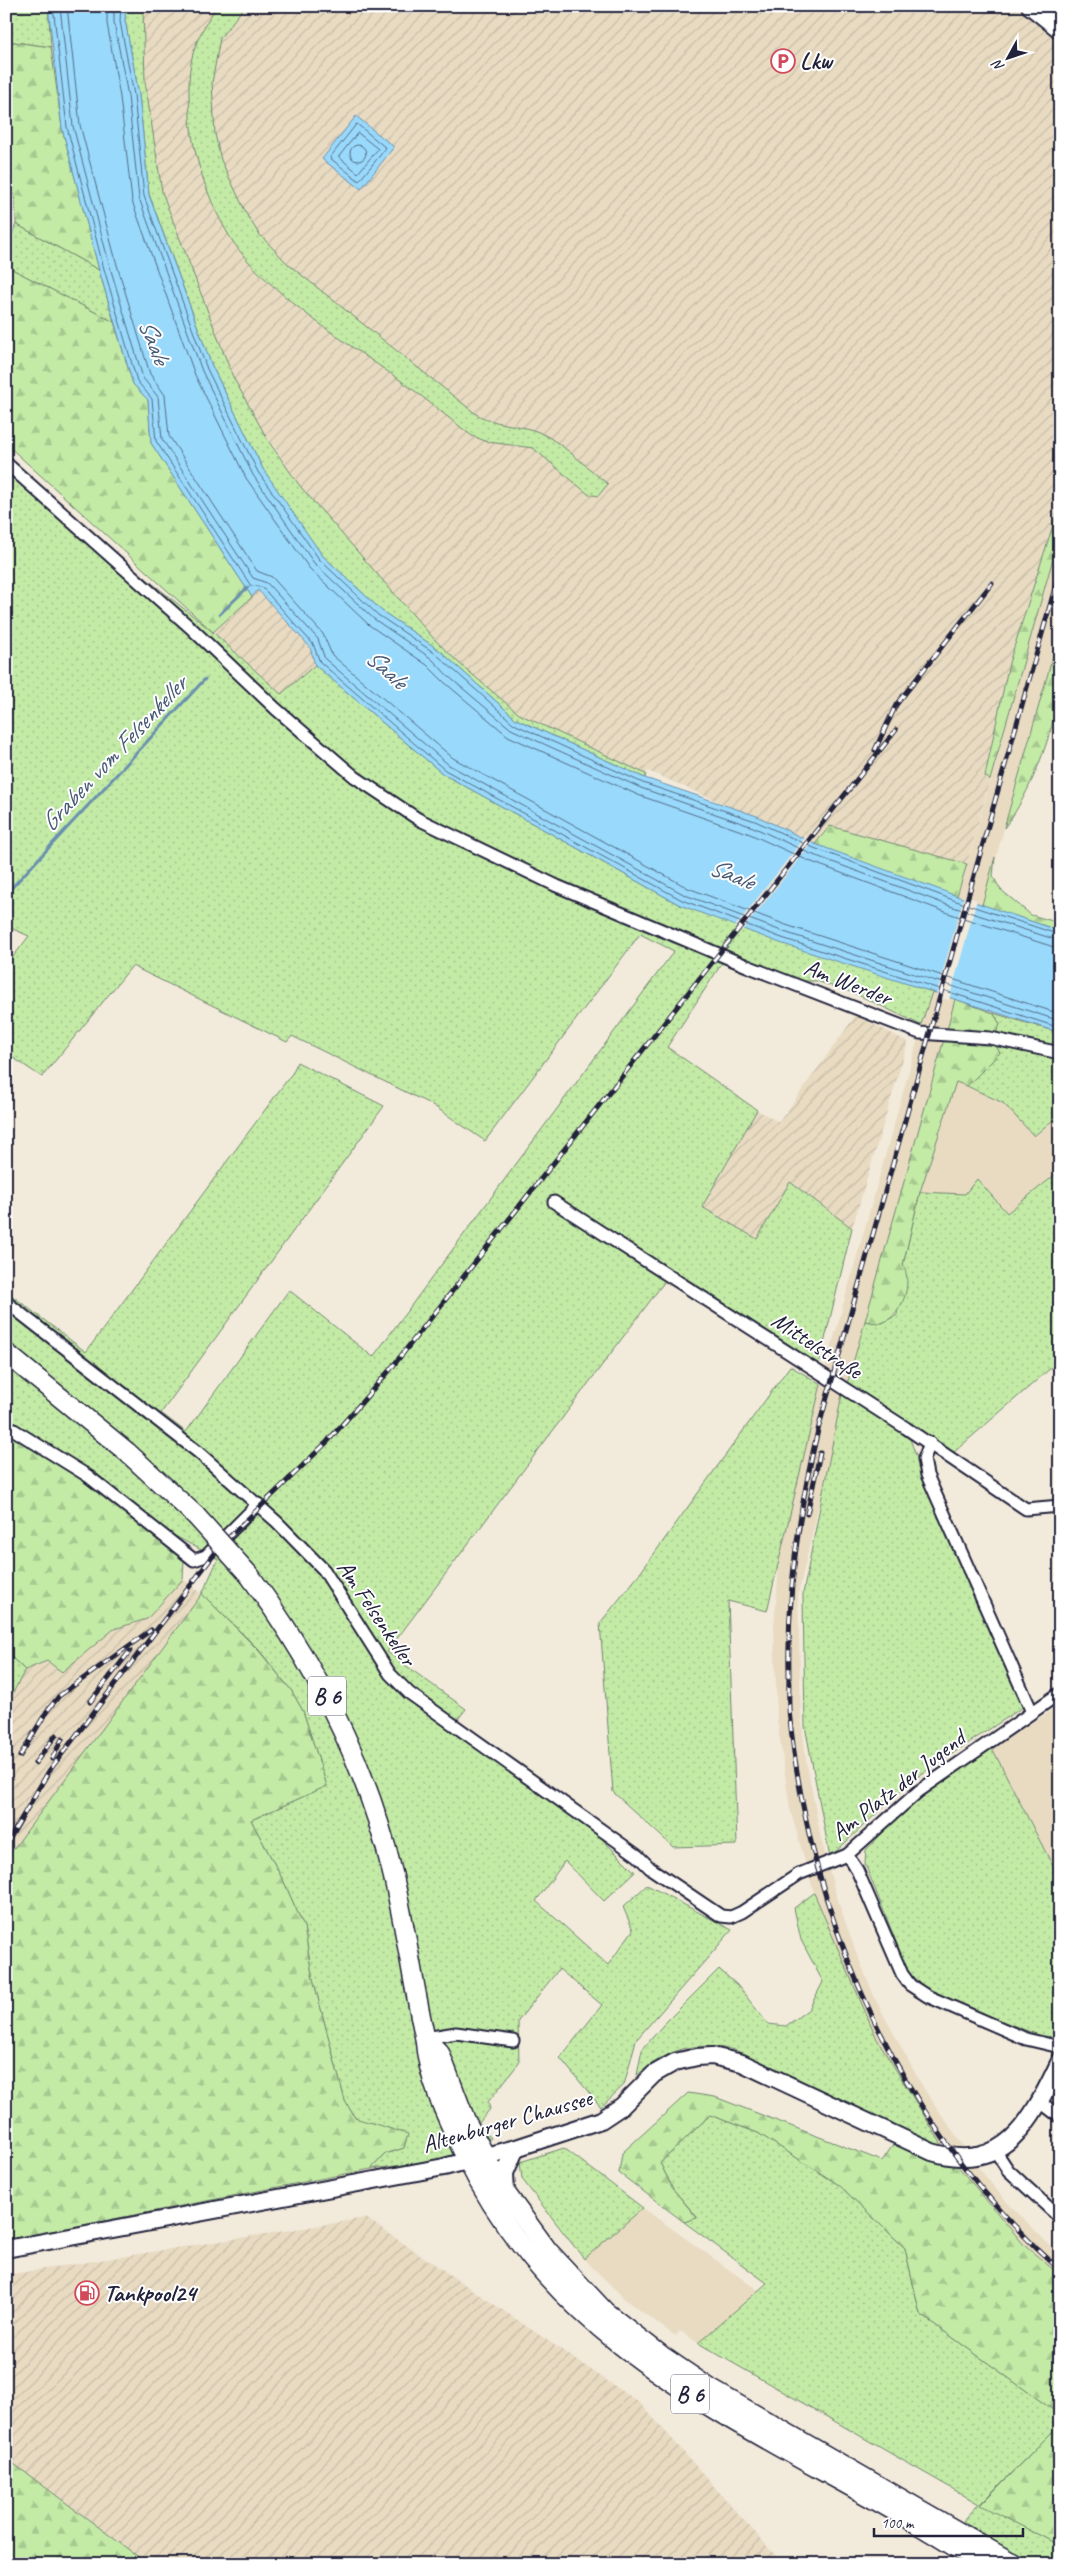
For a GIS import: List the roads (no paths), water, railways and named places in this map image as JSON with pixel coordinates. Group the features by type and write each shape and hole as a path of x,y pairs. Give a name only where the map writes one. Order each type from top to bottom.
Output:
{"main road":[{"name":"B 6","path":"6,1353 127,1452 196,1516 250,1576 284,1624 320,1682 364,1780 393,1875 425,2038 426,2058 439,2098 476,2159 507,2195 548,2251 605,2312 662,2356 738,2405 901,2497 1014,2564"},
{"name":"B 6","path":"476,2159 497,2212 526,2253 579,2310 612,2339 665,2377 722,2414 905,2517 982,2564"}],"street":[{"path":"1040,9 1060,30"},
{"name":"Am Werder","path":"6,464 192,629 276,709 355,777 418,819 557,886 920,1033 990,1038 1060,1053"},
{"name":"Mittelstraße","path":"554,1202 930,1443 1026,1509 1060,1506"},
{"name":"Am Felsenkeller","path":"6,1302 198,1452 258,1504 324,1570 386,1669 409,1693 638,1856 658,1874 712,1911 731,1917"},
{"path":"6,1425 88,1476 194,1560 206,1556 258,1504"},
{"path":"930,1443 924,1459 927,1475 1032,1712"},
{"name":"Am Platz der Jugend","path":"731,1917 742,1912 799,1874 847,1854 914,1794 1060,1693"},
{"path":"847,1854 857,1870 902,1974 910,1985 927,1996 1026,2039 1060,2047"},
{"path":"425,2038 456,2032 513,2041"},
{"name":"Altenburger Chaussee","path":"6,2249 476,2159 601,2120 622,2106 654,2074 668,2065 684,2059 712,2056 742,2063 932,2152 959,2158 981,2154 994,2149 1021,2130 1040,2102 1060,2061"},
{"path":"1040,2102 1060,2118"},
{"path":"507,2195 504,2173 516,2148"},
{"path":"994,2149 1008,2170 1060,2218"}],"water":[{"name":"Saale","path":"48,6 126,6 125,20 139,95 149,195 212,366 263,469 322,555 382,611 439,650 516,719 645,778 757,816 815,844 1060,931 1060,1033 780,943 680,905 443,774 315,665 310,647 258,590 252,597 151,443 148,400 133,384 99,270 62,128"},
{"path":"356,116 394,147 361,189 322,159"}],"waterway":[{"name":"Graben vom Felsenkeller","path":"220,614 248,587"},
{"name":"Graben vom Felsenkeller","path":"6,894 205,679"}],"railway":[{"path":"1060,570 819,1426 800,1518 792,1580 789,1642 789,1709 801,1798 819,1874 844,1949 874,2020 911,2089 955,2154 1004,2215 1060,2270"},
{"path":"875,750 896,705 992,583"},
{"path":"6,1845 49,1771 222,1544 327,1442 389,1371 896,730"},
{"path":"807,1514 820,1453"},
{"path":"20,1756 47,1711 59,1696 151,1630"},
{"path":"90,1702 130,1651"},
{"path":"35,1763 56,1735"},
{"path":"52,1759 62,1739"}],"place":[{"name":"Lkw","path":"783,61"},
{"name":"Tankpool24","path":"87,2293"}]}
